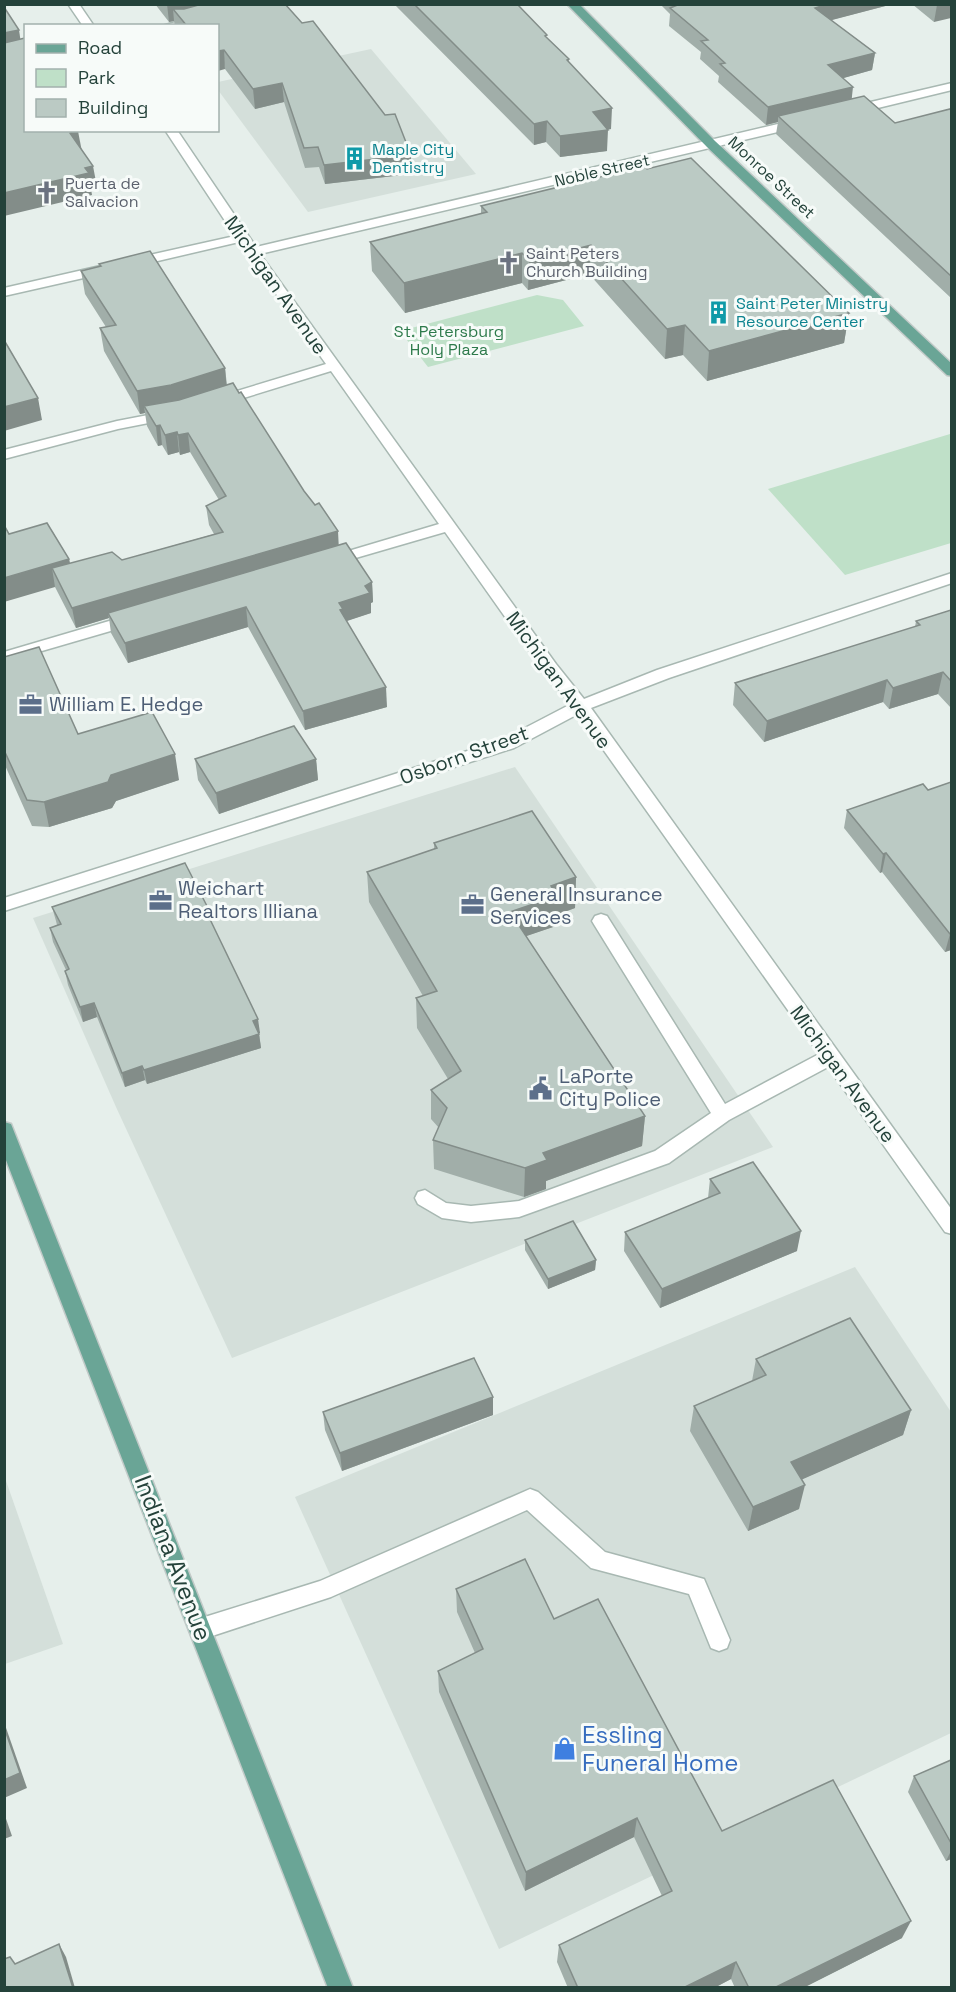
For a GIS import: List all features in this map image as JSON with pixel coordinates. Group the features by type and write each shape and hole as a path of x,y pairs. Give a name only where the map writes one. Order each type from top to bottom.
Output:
{"main road":[{"name":"Monroe Street","path":"572,4 711,144 811,236 951,372"},
{"name":"Indiana Avenue","path":"4,1129 341,1988"}],"street":[{"path":"73,4 88,24"},
{"path":"176,24 212,16"},
{"path":"837,114 951,86"},
{"name":"Noble Street","path":"252,252 814,119"},
{"name":"Michigan Avenue","path":"172,132 242,238 543,658 581,706 951,1226"},
{"path":"4,292 242,238"},
{"path":"210,404 334,366"},
{"path":"4,455 117,424 188,411"},
{"path":"318,564 449,525"},
{"name":"Osborn Street","path":"4,905 508,744 581,706 663,674 951,578"},
{"path":"4,657 148,614"},
{"path":"601,921 722,1115"},
{"path":"425,1198 442,1210 471,1214 519,1209 662,1157 722,1115 830,1057"},
{"path":"200,1629 323,1590 530,1499 600,1561 696,1586 718,1640"}],"shaded area":[{"path":"371,49 476,174 308,212 219,91 219,82"},
{"path":"515,767 773,1147 232,1358 116,1107 33,918"},
{"path":"855,1267 951,1412 951,1733 499,1949 295,1497"},
{"path":"4,1475 63,1644 5,1664 4,1664"}],"green space":[{"name":"St. Petersburg Holy Plaza","path":"537,295 563,300 584,326 428,367 400,331"},
{"path":"950,434 951,543 845,575 768,489"}],"building":[{"path":"202,4 285,4 302,23 313,21 385,115 395,114 411,155 324,165 318,147 304,148 282,83 253,89 224,50 219,51 219,24 185,24 173,9 184,9"},
{"path":"414,4 517,4 612,108 593,112 608,130 560,136 547,121 534,124"},
{"path":"680,4 828,4 815,8 875,53 828,65 853,87 768,107 720,64 725,63 701,41 708,40 670,8"},
{"path":"4,7 19,30 4,33"},
{"path":"24,38 24,132 73,132 70,133 93,166 85,168 89,173 4,193 4,43"},
{"path":"864,96 895,123 950,109 951,111 951,276 778,116"},
{"path":"691,158 849,313 709,351 685,325 667,329 591,245 529,261 522,253 404,283 370,242 487,212 481,206 644,166 647,169"},
{"path":"150,251 225,368 171,385 137,391 100,328 116,325 81,271"},
{"path":"4,340 38,398 4,407"},
{"path":"233,383 304,491 315,505 319,503 338,531 72,608 52,568 112,552 122,560 223,532 206,506 226,496 188,433 178,435 177,432 165,435 160,425 156,426 144,406 179,400"},
{"path":"47,523 69,559 4,578 4,525 9,534"},
{"path":"346,543 372,582 365,586 370,593 339,603 343,609 340,610 386,687 303,711 246,607 125,643 108,613"},
{"path":"951,610 951,681 943,672 893,688 887,680 767,721 735,683 920,625 916,621"},
{"path":"39,647 78,734 152,712 175,754 111,775 108,782 44,802 27,800 4,750 4,657"},
{"path":"294,726 316,759 216,793 195,759"},
{"path":"951,782 950,934 886,853 883,854 847,810 923,784 928,790"},
{"path":"532,811 576,877 551,886 557,896 510,912 645,1116 543,1153 547,1160 525,1168 433,1140 447,1108 431,1090 461,1071 416,998 437,991 367,872 437,848 434,843"},
{"path":"185,863 209,910 206,911 258,1019 253,1021 259,1034 144,1070 142,1066 122,1073 94,1003 80,1007 65,971 69,969 50,928 61,924 52,907"},
{"path":"753,1162 801,1231 662,1289 625,1232 720,1193 710,1179"},
{"path":"573,1221 596,1260 548,1279 525,1240"},
{"path":"850,1318 911,1410 791,1462 805,1485 753,1507 694,1406 766,1375 756,1359"},
{"path":"474,1358 493,1397 340,1453 323,1412"},
{"path":"525,1559 554,1619 598,1599 722,1831 833,1780 911,1921 774,1988 749,1988 736,1962 683,1988 578,1988 559,1945 672,1891 637,1818 526,1872 438,1671 483,1649 456,1589"},
{"path":"4,1727 20,1773 4,1780"},
{"path":"951,1760 951,1843 914,1776"},
{"path":"59,1944 73,1988 4,1988 4,1959 10,1957 15,1964"}],"place":[{"name":"Maple City Dentistry","path":"354,158"},
{"name":"Puerta de Salvacion","path":"47,192"},
{"name":"Saint Peters Church Building","path":"508,262"},
{"name":"Saint Peter Ministry Resource Center","path":"718,312"},
{"name":"William E. Hedge","path":"31,704"},
{"name":"Weichart Realtors Illiana","path":"160,900"},
{"name":"General Insurance Services","path":"472,905"},
{"name":"LaPorte City Police","path":"541,1088"},
{"name":"Essling Funeral Home","path":"564,1749"}]}
